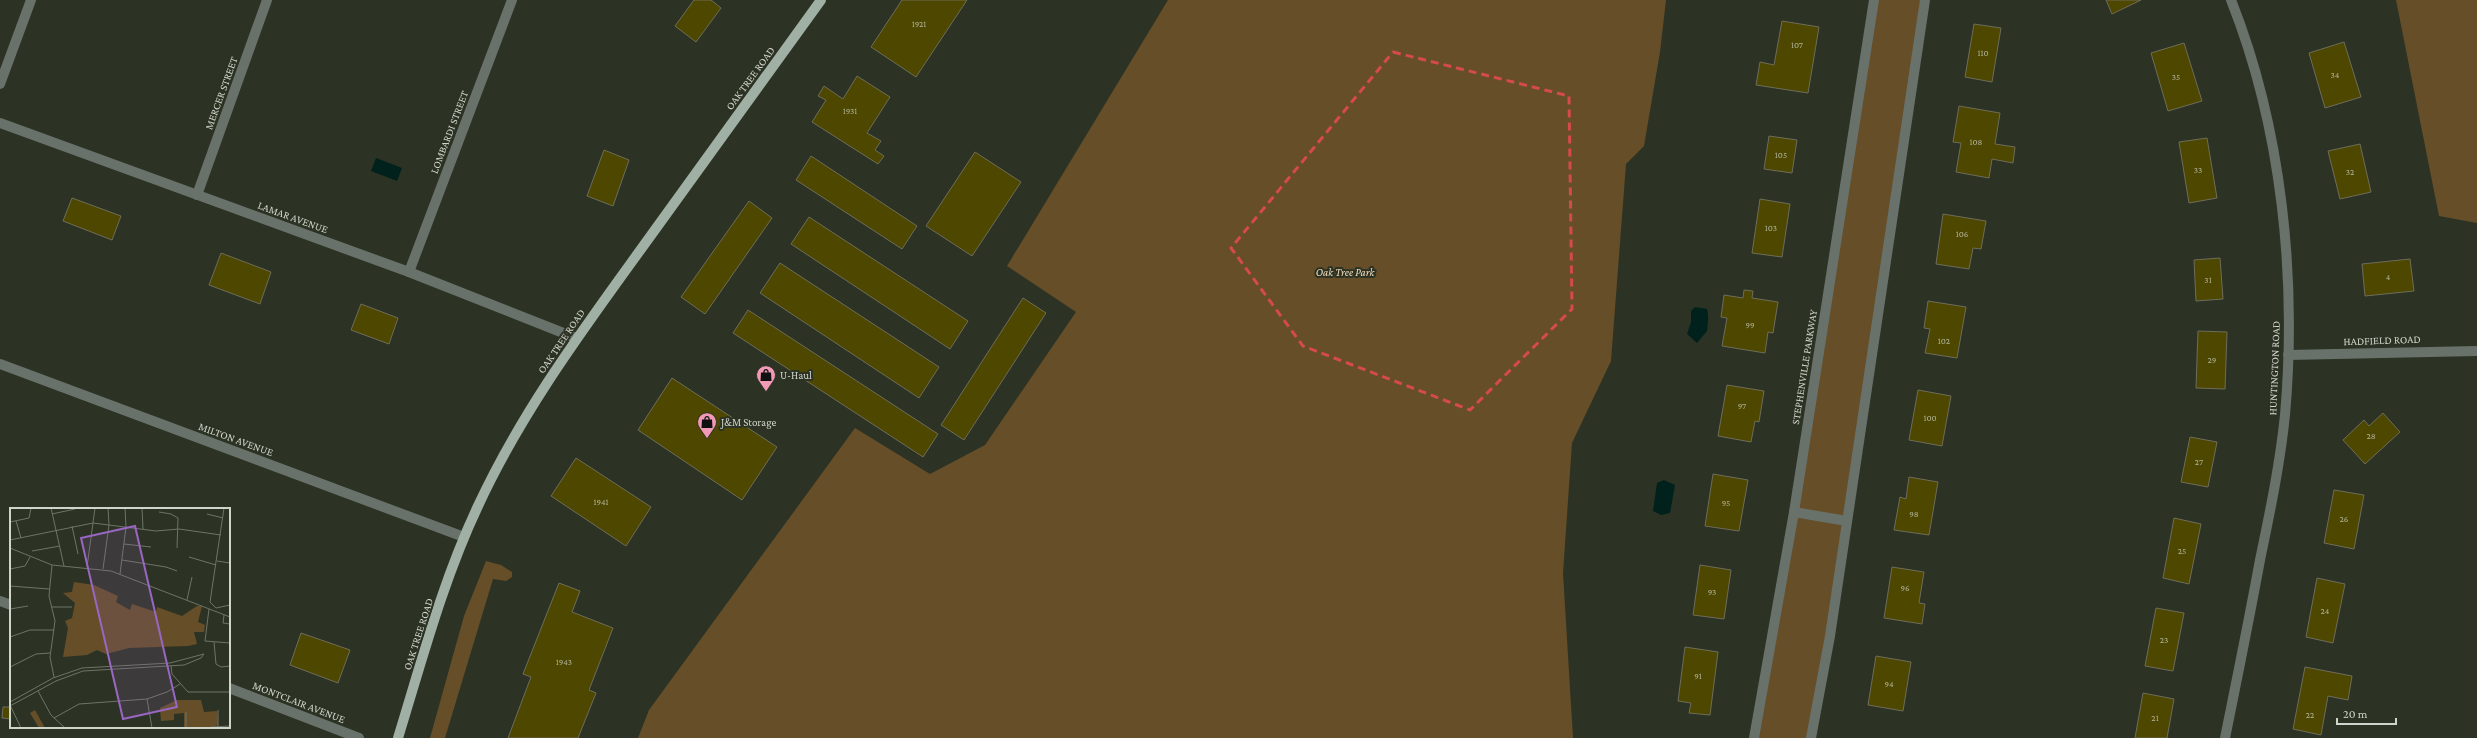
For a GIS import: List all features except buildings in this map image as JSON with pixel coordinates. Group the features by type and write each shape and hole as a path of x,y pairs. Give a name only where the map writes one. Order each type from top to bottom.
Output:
{"main road":[{"name":"OAK TREE ROAD","path":"398,738 436,614 464,537 511,441 576,338 822,0"}],"street":[{"path":"0,84 31,0"},
{"name":"MERCER STREET","path":"197,195 267,0"},
{"name":"LOMBARDI STREET","path":"409,272 512,0"},
{"name":"STEPHENVILLE PARKWAY","path":"1754,738 1794,512 1874,0"},
{"path":"1811,738 1830,636 1925,0"},
{"name":"HUNTINGTON ROAD","path":"2225,738 2276,485 2285,415 2288,355 2288,282 2280,189 2256,77 2231,0"},
{"name":"LAMAR AVENUE","path":"0,123 409,272 576,338"},
{"name":"HADFIELD ROAD","path":"2288,355 2477,351"},
{"name":"MILTON AVENUE","path":"0,364 464,537"},
{"path":"1794,512 1847,521"},
{"path":"0,601 10,605"},
{"name":"MONTCLAIR AVENUE","path":"230,688 360,738"}],"highlighted area":[{"path":"1393,52 1569,96 1572,309 1470,410 1303,346 1231,248"}],"green space":[{"name":"Oak Tree Park","path":"1168,0 1666,0 1660,52 1644,146 1626,164 1611,361 1572,443 1563,573 1573,738 638,738 649,710 855,428 930,474 985,445 1076,312 1007,266"},
{"path":"1874,0 1925,0 1811,738 1754,738"},
{"path":"2396,0 2477,0 2477,223 2439,216"},
{"path":"486,561 501,565 512,572 512,577 506,581 493,579 445,738 430,738 464,616"}],"water":[{"path":"376,158 402,168 397,181 371,171"},
{"path":"1695,307 1707,309 1708,317 1707,331 1697,343 1687,334 1691,322 1691,311"},
{"path":"1664,480 1675,485 1670,513 1661,515 1653,511 1657,483"}],"place":[{"name":"U-Haul","path":"766,392"},
{"name":"J&M Storage","path":"707,439"}]}
